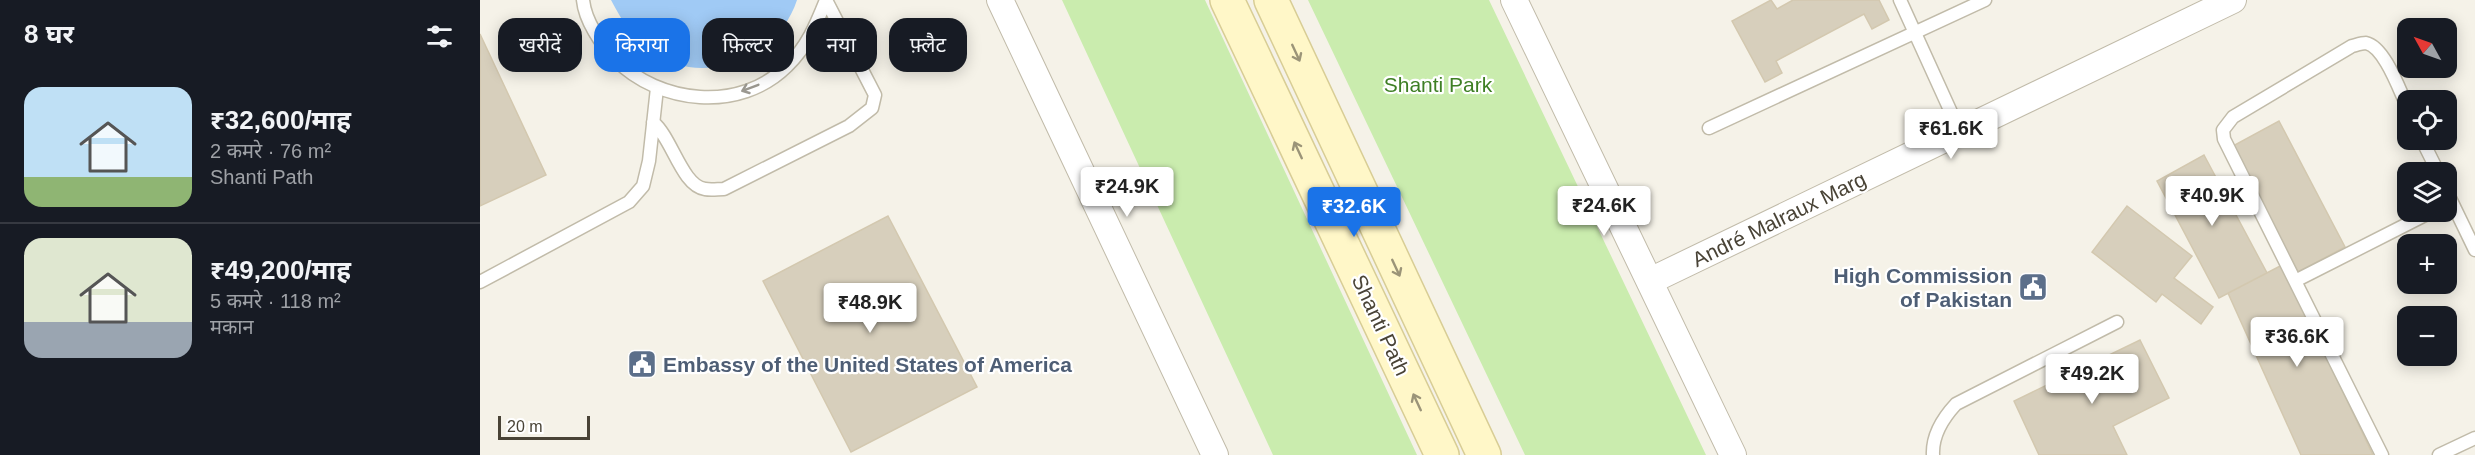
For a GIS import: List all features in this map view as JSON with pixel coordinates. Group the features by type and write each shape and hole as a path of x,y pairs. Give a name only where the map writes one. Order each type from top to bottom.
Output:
{"main road":[{"name":"Shanti Path","path":"1227,0 1442,455"},
{"name":"Shanti Path","path":"1271,0 1484,455"}],"street":[{"path":"1000,0 1215,455"},
{"path":"1514,0 1733,455"},
{"name":"André Malraux Marg","path":"1650,281 2233,0"}],"lane":[{"path":"583,0 601,45 631,75 669,94 712,99 753,88 786,67 812,36 826,0"},
{"path":"653,122 663,131 687,178 703,189 724,189 849,126 872,108 875,94 826,0"},
{"path":"1900,0 1960,132"},
{"path":"1709,128 1985,0"},
{"path":"2382,455 2224,139 2223,130 2227,123 2352,46 2365,43 2375,47 2383,57 2399,90"},
{"path":"480,282 629,202 643,186 657,88"},
{"path":"2457,215 2475,250"},
{"path":"2295,281 2411,222"},
{"path":"1933,455 1932,447 1944,417 1956,404 2117,322"},
{"path":"2439,455 2475,438"}],"green space":[{"path":"1062,0 1205,0 1417,455 1273,455"},
{"name":"Shanti Park","path":"1308,0 1489,0 1706,455 1525,455"}],"water":[{"path":"611,0 797,0 788,18 702,18 702,67 690,67 690,18 622,18"}],"building":[{"path":"1771,0 1777,9 1793,0 1879,0 1889,20 1872,29 1864,14 1776,61 1782,73 1765,82 1732,21"},
{"path":"480,34 546,175 480,206"},
{"path":"2279,121 2345,247 2298,272 2231,147"},
{"path":"2204,155 2267,273 2219,298 2157,181"},
{"path":"2127,206 2192,256 2174,278 2213,307 2201,324 2162,294 2156,302 2092,252"},
{"path":"888,216 977,387 851,452 763,281"},
{"path":"2282,265 2373,455 2301,455 2228,293"},
{"path":"2140,340 2169,398 2113,426 2127,455 2039,455 2014,401"}],"place":[{"name":"High Commission of Pakistan","path":"2033,287"},
{"name":"Embassy of the United States of America","path":"642,364"}]}
